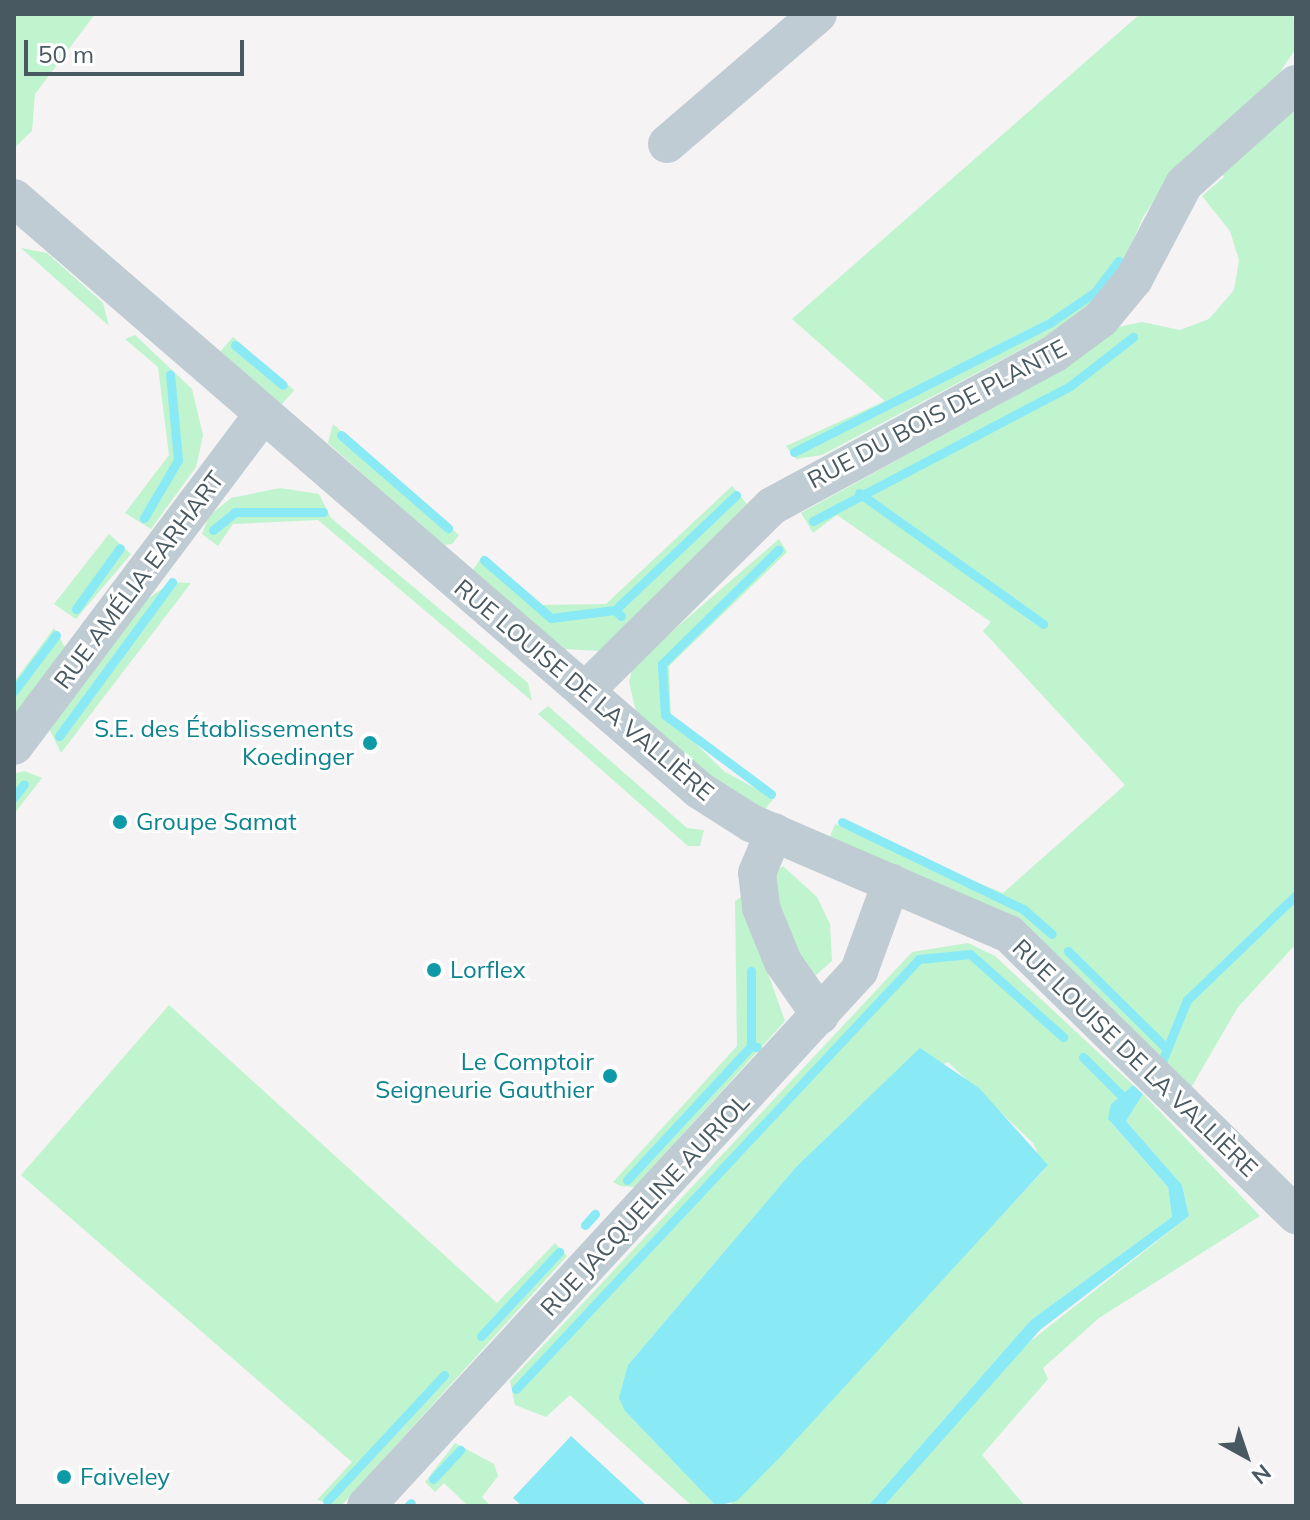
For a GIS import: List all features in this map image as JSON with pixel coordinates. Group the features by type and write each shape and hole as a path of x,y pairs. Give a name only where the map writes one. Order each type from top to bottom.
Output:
{"street":[{"path":"667,144 818,14"},
{"name":"RUE DU BOIS DE PLANTE","path":"585,691 772,506 1055,353 1101,319 1134,279 1184,184 1296,84"},
{"name":"RUE LOUISE DE LA VALLIÈRE","path":"14,198 699,790 774,832 1009,934 1296,1215"},
{"name":"RUE AMÉLIA EARHART","path":"14,746 263,414"},
{"path":"774,832 757,873 761,908 783,962 820,1015"},
{"name":"RUE JACQUELINE AURIOL","path":"366,1506 820,1015 871,950 891,883"}],"green space":[{"path":"14,14 95,14 35,94 32,131 14,148"},
{"path":"1140,14 1293,14 1296,48 1273,83 1177,166 1143,217 1114,285 1069,324 822,455 796,459 786,446 885,401 792,319"},
{"path":"1296,105 1296,944 1238,1007 1189,1091 1046,951 829,839 835,824 1003,893 1125,785 983,631 991,622 837,515 813,533 801,513 1058,372 1118,327 1142,322 1180,330 1209,319 1234,290 1239,260 1230,231 1202,196 1224,177 1219,171"},
{"path":"21,248 47,253 103,303 109,326"},
{"path":"135,335 192,389 203,435 196,467 151,529 125,513 169,455 158,367 125,339"},
{"path":"233,337 294,390 280,406 219,353"},
{"path":"333,424 459,535 452,544 443,545 328,443"},
{"path":"732,486 747,504 600,651 564,649 472,571 483,555 540,605 606,604"},
{"path":"280,488 319,494 331,518 528,683 532,701 318,520 233,524 218,546 202,534 209,516 231,498"},
{"path":"109,534 131,554 76,619 54,604"},
{"path":"779,539 787,552 669,666 671,720 725,772 774,798 765,809 732,796 636,712 629,682 633,665"},
{"path":"172,582 191,583 61,753 49,728 143,602"},
{"path":"54,628 66,649 14,717 14,682"},
{"path":"548,706 687,828 704,830 700,846 688,846 538,714"},
{"path":"24,771 42,778 14,814 14,774"},
{"path":"783,866 817,897 830,924 832,961 816,975 785,949 775,872"},
{"path":"741,897 785,1021 635,1187 621,1186 613,1182 737,1046 735,901"},
{"path":"968,943 995,956 1133,1085 1111,1104 1111,1123 1168,1187 1172,1217 1031,1320 868,1506 729,1506 1045,1169 1033,1143 948,1062 862,1104 796,1167 628,1365 625,1411 716,1506 692,1506 570,1395 546,1417 515,1405 510,1381 912,952"},
{"path":"169,1005 497,1303 555,1243 567,1256 341,1506 317,1500 352,1462 21,1175"},
{"path":"1143,1094 1260,1216 1099,1318 1043,1368 1048,1379 982,1455 1025,1506 884,1506 1012,1356 1189,1216 1182,1185 1126,1121"},
{"path":"455,1443 494,1464 498,1476 482,1497 491,1506 468,1506 444,1483 435,1492 425,1482"}],"water":[{"path":"920,1048 979,1088 1048,1165 782,1455 737,1501 716,1506 625,1411 619,1398 628,1365 796,1167"},
{"path":"1133,1085 1143,1094 1126,1121 1182,1185 1189,1216 1040,1330 884,1506 868,1506 1031,1320 1172,1217 1168,1187 1108,1119 1111,1104"},
{"path":"571,1436 647,1506 522,1506 513,1498"}],"waterway":[{"path":"794,452 1051,322 1095,292 1118,261"},
{"path":"813,521 1070,386 1133,337"},
{"path":"235,345 283,385"},
{"path":"144,518 178,460 170,374"},
{"path":"341,435 448,528"},
{"path":"859,493 1043,624"},
{"path":"621,616 615,610 736,495"},
{"path":"213,530 235,512 323,512"},
{"path":"76,609 120,548"},
{"path":"771,794 665,715 662,664 778,550"},
{"path":"484,560 551,618 615,610"},
{"path":"59,736 172,582"},
{"path":"14,691 56,635"},
{"path":"14,797 24,784"},
{"path":"842,822 1023,909 1052,934"},
{"path":"1163,1059 1187,1000 1296,895"},
{"path":"1068,951 1167,1049"},
{"path":"516,1389 919,959 970,954 1063,1037"},
{"path":"751,971 751,1046 757,1047"},
{"path":"627,1180 751,1046"},
{"path":"1083,1057 1126,1100"},
{"path":"585,1225 595,1214"},
{"path":"481,1336 559,1252"},
{"path":"327,1501 444,1375"},
{"path":"433,1479 460,1450"},
{"path":"408,1506 411,1503"}],"place":[{"name":"S.E. des Établissements Koedinger","path":"370,743"},
{"name":"Groupe Samat","path":"120,822"},
{"name":"Lorflex","path":"434,970"},
{"name":"Le Comptoir Seigneurie Gauthier","path":"610,1076"},
{"name":"Faiveley","path":"64,1477"}]}
